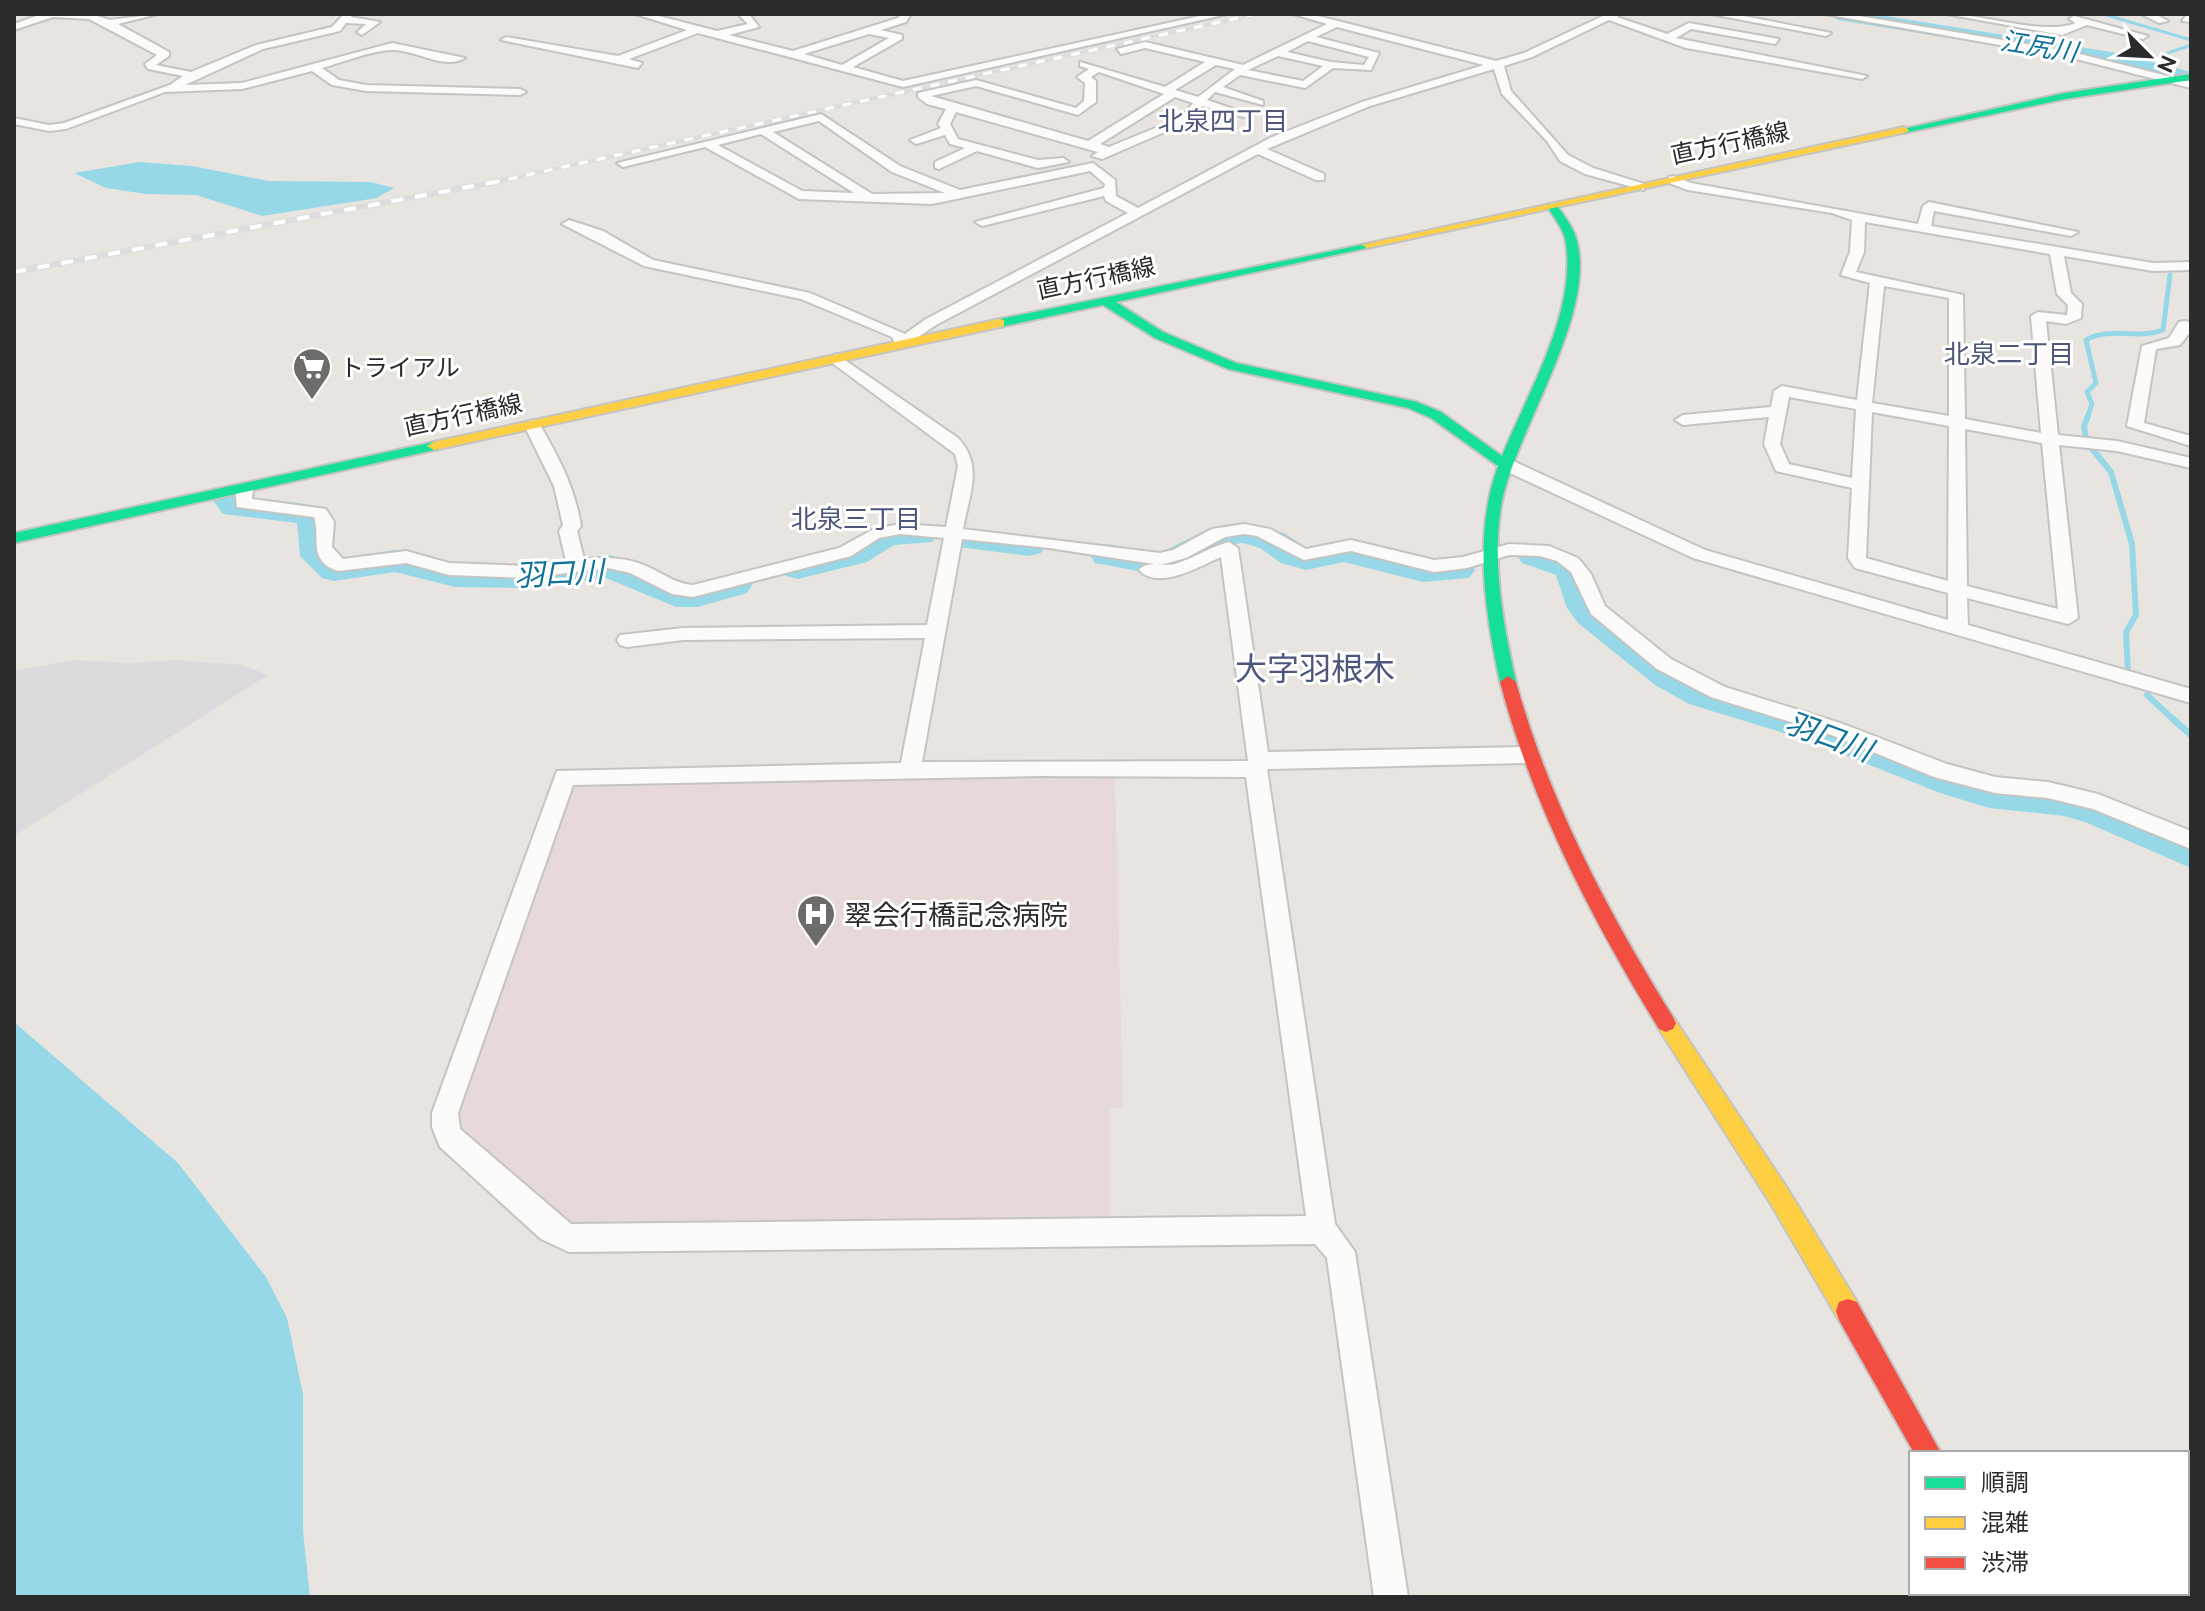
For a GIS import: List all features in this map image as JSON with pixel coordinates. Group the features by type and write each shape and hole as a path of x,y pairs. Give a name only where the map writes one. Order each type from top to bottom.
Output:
{"main road":[{"name":"直方行橋線","path":"14,538 902,344 2065,96 2191,77"},
{"path":"1552,206 1566,221 1572,245 1572,291 1567,326 1524,412 1503,463 1492,553 1496,631 1512,704 1550,816 1611,937 1813,1252 1927,1451"},
{"path":"1106,301 1159,335 1232,366 1412,405 1436,415 1503,463"}],"street":[{"path":"14,27 53,14 86,15 109,23 142,47 165,54 150,64 152,67 192,75"},
{"path":"109,23 153,14"},
{"path":"640,14 903,84 1223,14"},
{"path":"792,55 902,20 906,14"},
{"path":"1298,14 1498,65"},
{"path":"1716,14 1826,33"},
{"path":"1829,14 2068,54 2191,85"},
{"path":"1951,14 2062,32 2086,22"},
{"path":"2146,14 2163,21"},
{"path":"569,224 598,234 649,263 805,296 898,334 902,344 931,322 1256,149 1366,104 1528,55 1612,15 1646,23 1668,38 1686,45 1862,76"},
{"path":"714,35 755,25 745,16"},
{"path":"174,87 192,75 260,47 332,31 346,17 375,22 362,32"},
{"path":"2060,17 2148,33 2119,47"},
{"path":"708,144 799,195 932,200 1110,151 1186,119 1214,88 1242,70 1334,25"},
{"path":"1668,38 1689,26 1775,41"},
{"path":"619,59 696,30"},
{"path":"844,68 898,37 866,30"},
{"path":"1275,52 1331,65 1367,68 1375,55 1306,38"},
{"path":"506,40 638,65"},
{"path":"1244,116 1074,61 1145,45 1305,85 1331,65"},
{"path":"14,121 66,126 174,87 242,86 392,46 436,57 460,58"},
{"path":"1158,58 1170,51"},
{"path":"952,108 944,124 954,141 1038,164 1091,157 1169,92 1214,61"},
{"path":"1498,65 1511,100 1551,139 1564,158 1589,171 1640,187"},
{"path":"313,66 336,83 366,88 497,89 520,92"},
{"path":"1097,69 1082,77 1091,81 1090,102 1062,122 952,108 931,102 922,95 976,83 1062,122 1107,176 1111,183 1110,198 1138,213"},
{"path":"1125,78 1136,71"},
{"path":"497,89 505,78"},
{"path":"1214,88 1259,103"},
{"path":"623,163 821,117 896,169 958,194"},
{"path":"14,133 34,125"},
{"path":"916,140 948,130"},
{"path":"764,131 868,196"},
{"path":"939,165 975,147"},
{"path":"1256,149 1320,177"},
{"path":"1673,180 1688,186 2056,251 2153,267 2191,266"},
{"path":"982,222 1109,191"},
{"path":"1924,227 1929,206 2071,232"},
{"path":"1859,217 1857,252 1848,275 1956,295 1958,630"},
{"path":"1877,281 1864,405 1857,558 1861,564 2068,618 2038,316 2066,320 2074,318 2075,304 2064,294 2056,251"},
{"path":"2191,327 2184,325 2175,342 2149,346 2135,426 2191,441"},
{"path":"836,359 952,441 963,453 966,466 910,772"},
{"path":"1860,485 1782,467 1772,444 1782,391 2048,439 2117,446 2191,463"},
{"path":"1683,420 1778,411"},
{"path":"532,425 566,486 573,514 572,526 568,531 575,561"},
{"path":"1503,463 1699,554 2191,696"},
{"path":"244,488 243,503 320,513 325,522 323,548 338,565 406,557 449,569 527,572 608,562 636,568 679,590 693,591 845,552 883,531 953,534 1168,559 1206,536 1241,529 1276,536 1296,551 1307,554 1337,546 1353,547 1438,566 1507,547 1532,549 1575,564 1584,573 1591,600 1598,610 1690,681 1836,729 1942,771 1995,785 2048,790 2088,799 2191,840"},
{"path":"1097,549 1092,559 1167,573 1229,548 1322,1230 1341,1252 1391,1597"},
{"path":"627,640 683,634 934,631"},
{"path":"1322,1230 569,1238 551,1229 450,1138 445,1127 445,1113 565,777 1092,767 1123,770 1529,755"}],"shaded area":[{"path":"73,660 130,663 177,660 242,665 268,675 14,836 14,671"},
{"name":"翠会行橋記念病院","path":"933,775 1111,775 1115,779 1123,1108 1109,1108 1109,1222 571,1228 460,1134 455,1114 568,788 582,782 899,779"}],"water":[{"path":"140,162 192,166 269,181 371,182 394,188 377,198 262,216 196,195 146,194 106,188 74,173"},
{"path":"14,1022 178,1163 266,1277 287,1318 303,1394 303,1531 310,1597 14,1597"}],"waterway":[{"name":"江尻川","path":"1838,14 2117,59 2191,78"},
{"path":"2103,14 2191,40"},
{"path":"2166,71 2168,53 2191,45"},
{"path":"2087,418 2092,404 2087,392 2096,383 2086,340 2105,334 2144,334 2163,330 2170,275"},
{"path":"2086,439 2084,426 2088,416"},
{"path":"2088,444 2111,472 2132,544 2136,615 2126,632 2128,672"},
{"name":"羽口川","path":"229,499 235,507 312,517 317,531 317,556 334,570 395,561 455,576 522,577 610,566 676,595 698,595 734,585"},
{"name":"羽口川","path":"1107,555 1165,565 1220,536 1243,533 1272,540 1293,555 1306,559 1344,551 1423,571 1457,570"},
{"name":"羽口川","path":"798,568 855,554 887,535 920,535"},
{"name":"羽口川","path":"962,539 1029,545"},
{"name":"羽口川","path":"1534,555 1554,559 1571,569 1585,608 1591,615 1669,676 1703,694 1821,730 1940,778 1989,792 2065,800 2100,811 2191,851"},
{"path":"2147,695 2175,721"},
{"path":"2173,719 2191,735"}],"railway":[{"path":"491,183 1256,14"},
{"path":"14,272 500,181"}],"traffic: fast":[{"path":"1904,130 2065,96 2191,77"},
{"path":"1508,682 1493,592 1492,525 1503,470 1554,350 1567,309 1574,270 1570,235 1552,206"},
{"path":"1000,323 1367,245"},
{"path":"1106,301 1159,335 1232,366 1412,405 1436,415 1503,463"},
{"path":"14,538 434,446"}],"traffic: slow":[{"path":"1367,245 1904,130"},
{"path":"434,446 1000,323"},
{"path":"1666,1023 1779,1196 1848,1311"}],"traffic: jam":[{"path":"1508,682 1520,728 1553,816 1595,901 1666,1023"},
{"path":"1848,1311 1927,1451"}],"place":[{"name":"トライアル","path":"312,401"},
{"name":"翠会行橋記念病院","path":"816,948"}],"district":[{"name":"北泉四丁目","path":"1223,120"},
{"name":"北泉二丁目","path":"2009,353"},
{"name":"北泉三丁目","path":"856,518"},
{"name":"大字羽根木","path":"1315,668"}]}
